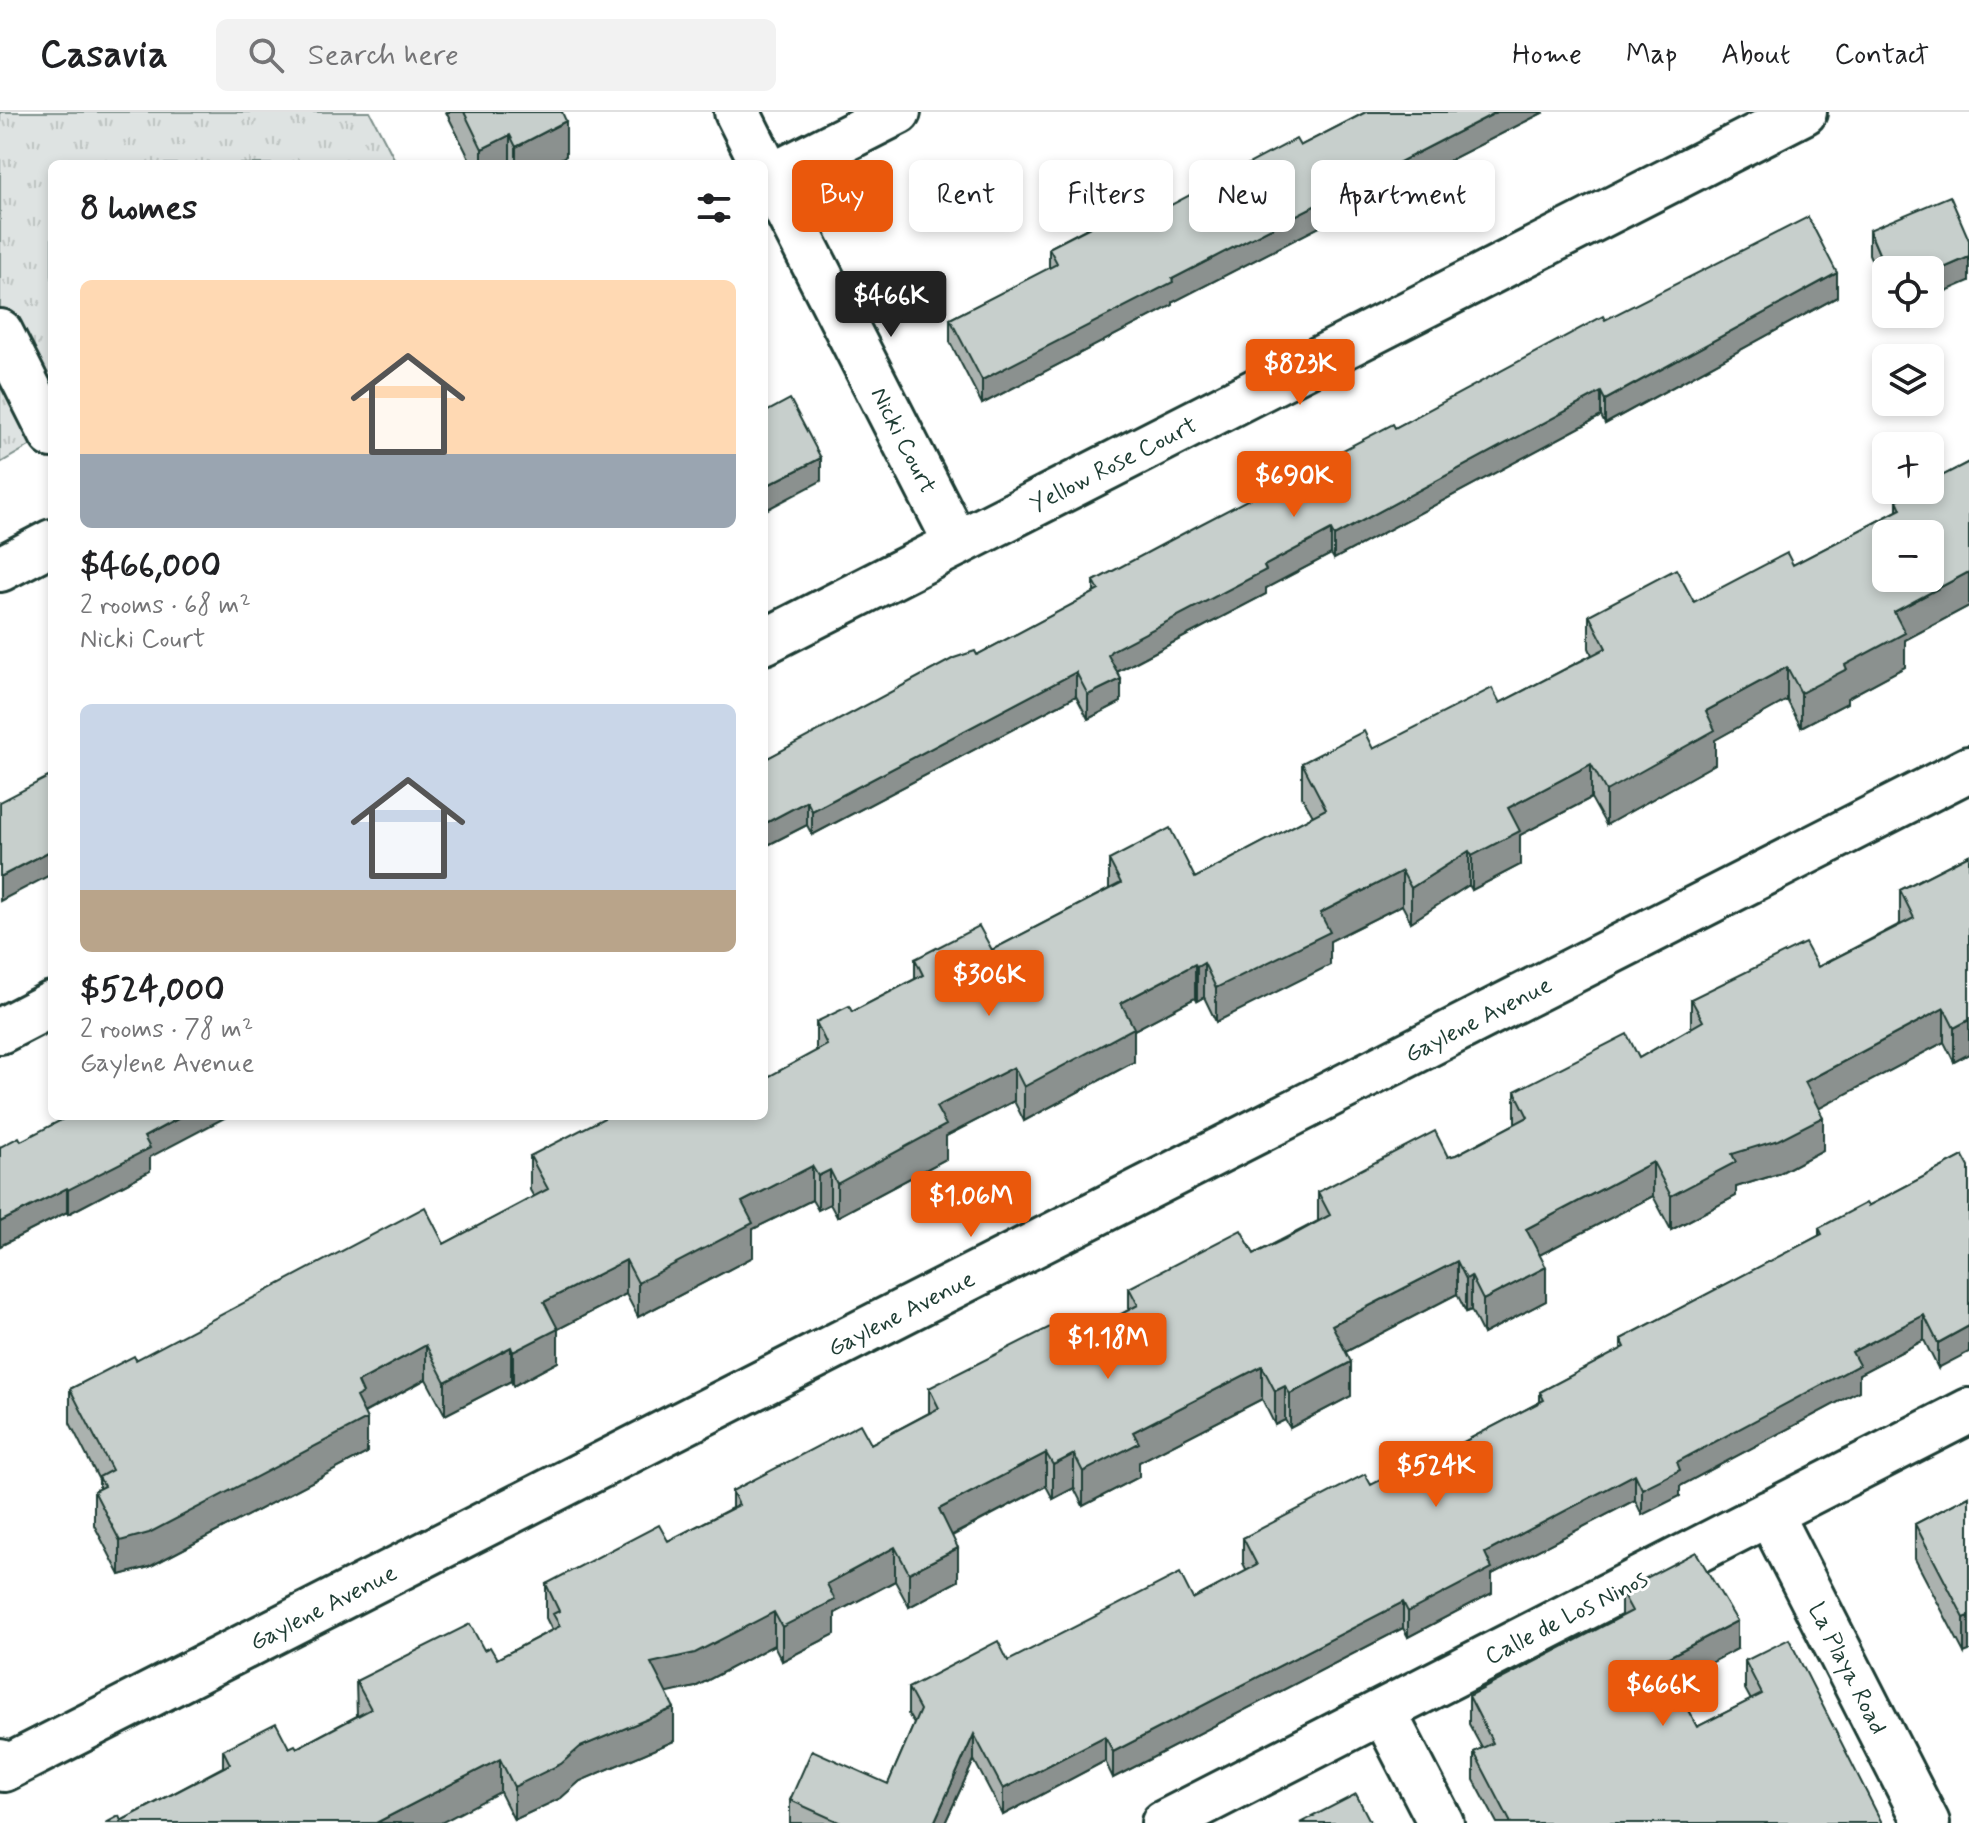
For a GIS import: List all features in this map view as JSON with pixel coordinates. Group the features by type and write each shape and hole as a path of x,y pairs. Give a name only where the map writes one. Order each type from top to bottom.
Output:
{"street":[{"name":"Nicki Court","path":"737,112 759,160"},
{"path":"768,171 898,112"},
{"name":"Yellow Rose Court","path":"768,640 1804,112"},
{"name":"Nicki Court","path":"768,178 957,544"},
{"path":"0,332 48,427"},
{"path":"0,569 48,544"},
{"name":"Gaylene Avenue","path":"2,1766 1969,769"},
{"path":"0,1031 48,1006"},
{"name":"Calle de Los Ninos","path":"1164,1823 1969,1411"},
{"name":"La Playa Road","path":"1769,1513 1927,1823"},
{"path":"1383,1711 1441,1823"}],"green space":[{"path":"0,112 370,112 395,160 48,160 48,435 0,463"}],"building":[{"path":"464,112 562,112 566,121 516,147 510,135 482,149"},
{"path":"1366,112 1497,112 1404,160 1311,160 1311,208 1295,216 1295,160 1256,160 1296,139 1300,146"},
{"path":"1189,196 1189,232 1263,232 982,380 950,319 1055,265 1057,263 1049,248 1080,232 1173,232 1173,204"},
{"path":"1950,196 1969,240 1969,257 1944,268 1944,256 1880,256 1869,230"},
{"path":"1808,217 1837,273 1605,400 1601,392 1334,536 1331,530 1264,566 1266,570 1111,651 1108,655 1121,679 1088,695 1076,672 812,811 807,801 768,822 768,758 954,658 975,651 977,655 1099,590 1094,581 1201,524 1393,424 1395,428 1603,316 1605,320"},
{"path":"790,399 821,458 768,485 768,411"},
{"path":"1969,462 1969,572 1944,585 1944,520 1880,520 1901,509 1899,504 1944,504 1944,475"},
{"path":"1872,524 1872,592 1932,592 1894,612 1905,633 1801,693 1787,667 1706,711 1715,730 1606,791 1591,764 1508,808 1520,831 1472,856 1469,851 1411,888 1402,871 1320,913 1330,932 1216,988 1204,963 1197,967 1195,964 1121,1003 1134,1028 1024,1087 1014,1067 936,1107 946,1125 837,1184 830,1170 818,1176 812,1166 742,1202 753,1223 638,1283 626,1260 544,1302 558,1329 513,1352 511,1347 445,1382 426,1345 358,1382 363,1393 356,1397 367,1419 149,1533 120,1541 94,1491 104,1486 99,1477 112,1470 70,1389 134,1356 136,1360 425,1207 444,1244 548,1189 530,1156 600,1120 768,1120 768,1077 827,1045 816,1022 849,1006 852,1012 923,975 915,959 979,926 992,950 1121,883 1109,860 1170,828 1195,878 1326,809 1302,763 1364,731 1373,749 1492,688 1500,703 1606,648 1589,615 1676,569 1694,602 1787,553 1793,565"},
{"path":"48,777 48,852 0,877 0,802"},
{"path":"1969,855 1969,1020 1954,1028 1944,1008 1805,1082 1823,1117 1778,1140 1732,1154 1736,1162 1671,1196 1653,1162 1526,1229 1546,1267 1483,1300 1471,1276 1466,1279 1457,1261 1332,1325 1351,1362 1290,1394 1285,1386 1275,1391 1262,1366 1133,1432 1139,1443 1083,1472 1074,1454 1053,1465 1046,1453 939,1509 958,1548 909,1573 895,1547 827,1584 835,1600 782,1627 774,1612 695,1653 651,1663 674,1708 580,1747 561,1764 514,1787 500,1759 376,1823 106,1823 119,1816 121,1821 230,1764 223,1750 276,1723 289,1748 295,1745 297,1748 371,1709 356,1681 470,1624 484,1650 490,1647 497,1659 560,1626 553,1614 559,1611 546,1584 659,1525 668,1541 739,1505 732,1491 860,1424 871,1444 939,1408 929,1388 1054,1325 1064,1345 1138,1305 1129,1288 1241,1230 1254,1254 1295,1234 1330,1215 1318,1192 1435,1131 1448,1157 1456,1155 1528,1117 1515,1091 1627,1034 1639,1058 1703,1021 1691,999 1805,943 1818,967 1914,918 1900,890"},
{"path":"61,1120 176,1120 144,1137 150,1148 0,1222 0,1147 19,1137 21,1141"},
{"path":"1963,1156 1969,1167 1969,1326 1938,1343 1924,1315 1852,1352 1859,1365 1677,1462 1680,1470 1642,1489 1635,1474 1485,1553 1492,1568 1408,1612 1403,1602 1113,1752 1105,1736 1003,1789 974,1734 934,1823 841,1823 790,1800 812,1750 888,1784 920,1710 908,1688 998,1641 1008,1661 1180,1573 1193,1599 1257,1565 1243,1538 1365,1474 1371,1485 1392,1474 1395,1478 1544,1400 1540,1392 1625,1347 1621,1339 1822,1234 1819,1228"},
{"path":"1969,1496 1969,1616 1964,1618 1915,1524"},
{"path":"1696,1552 1737,1621 1661,1661 1697,1727 1762,1694 1745,1661 1789,1639 1882,1823 1511,1823 1474,1752 1493,1743 1469,1696 1632,1611 1621,1591"},
{"path":"1356,1794 1371,1823 1300,1823"}]}
